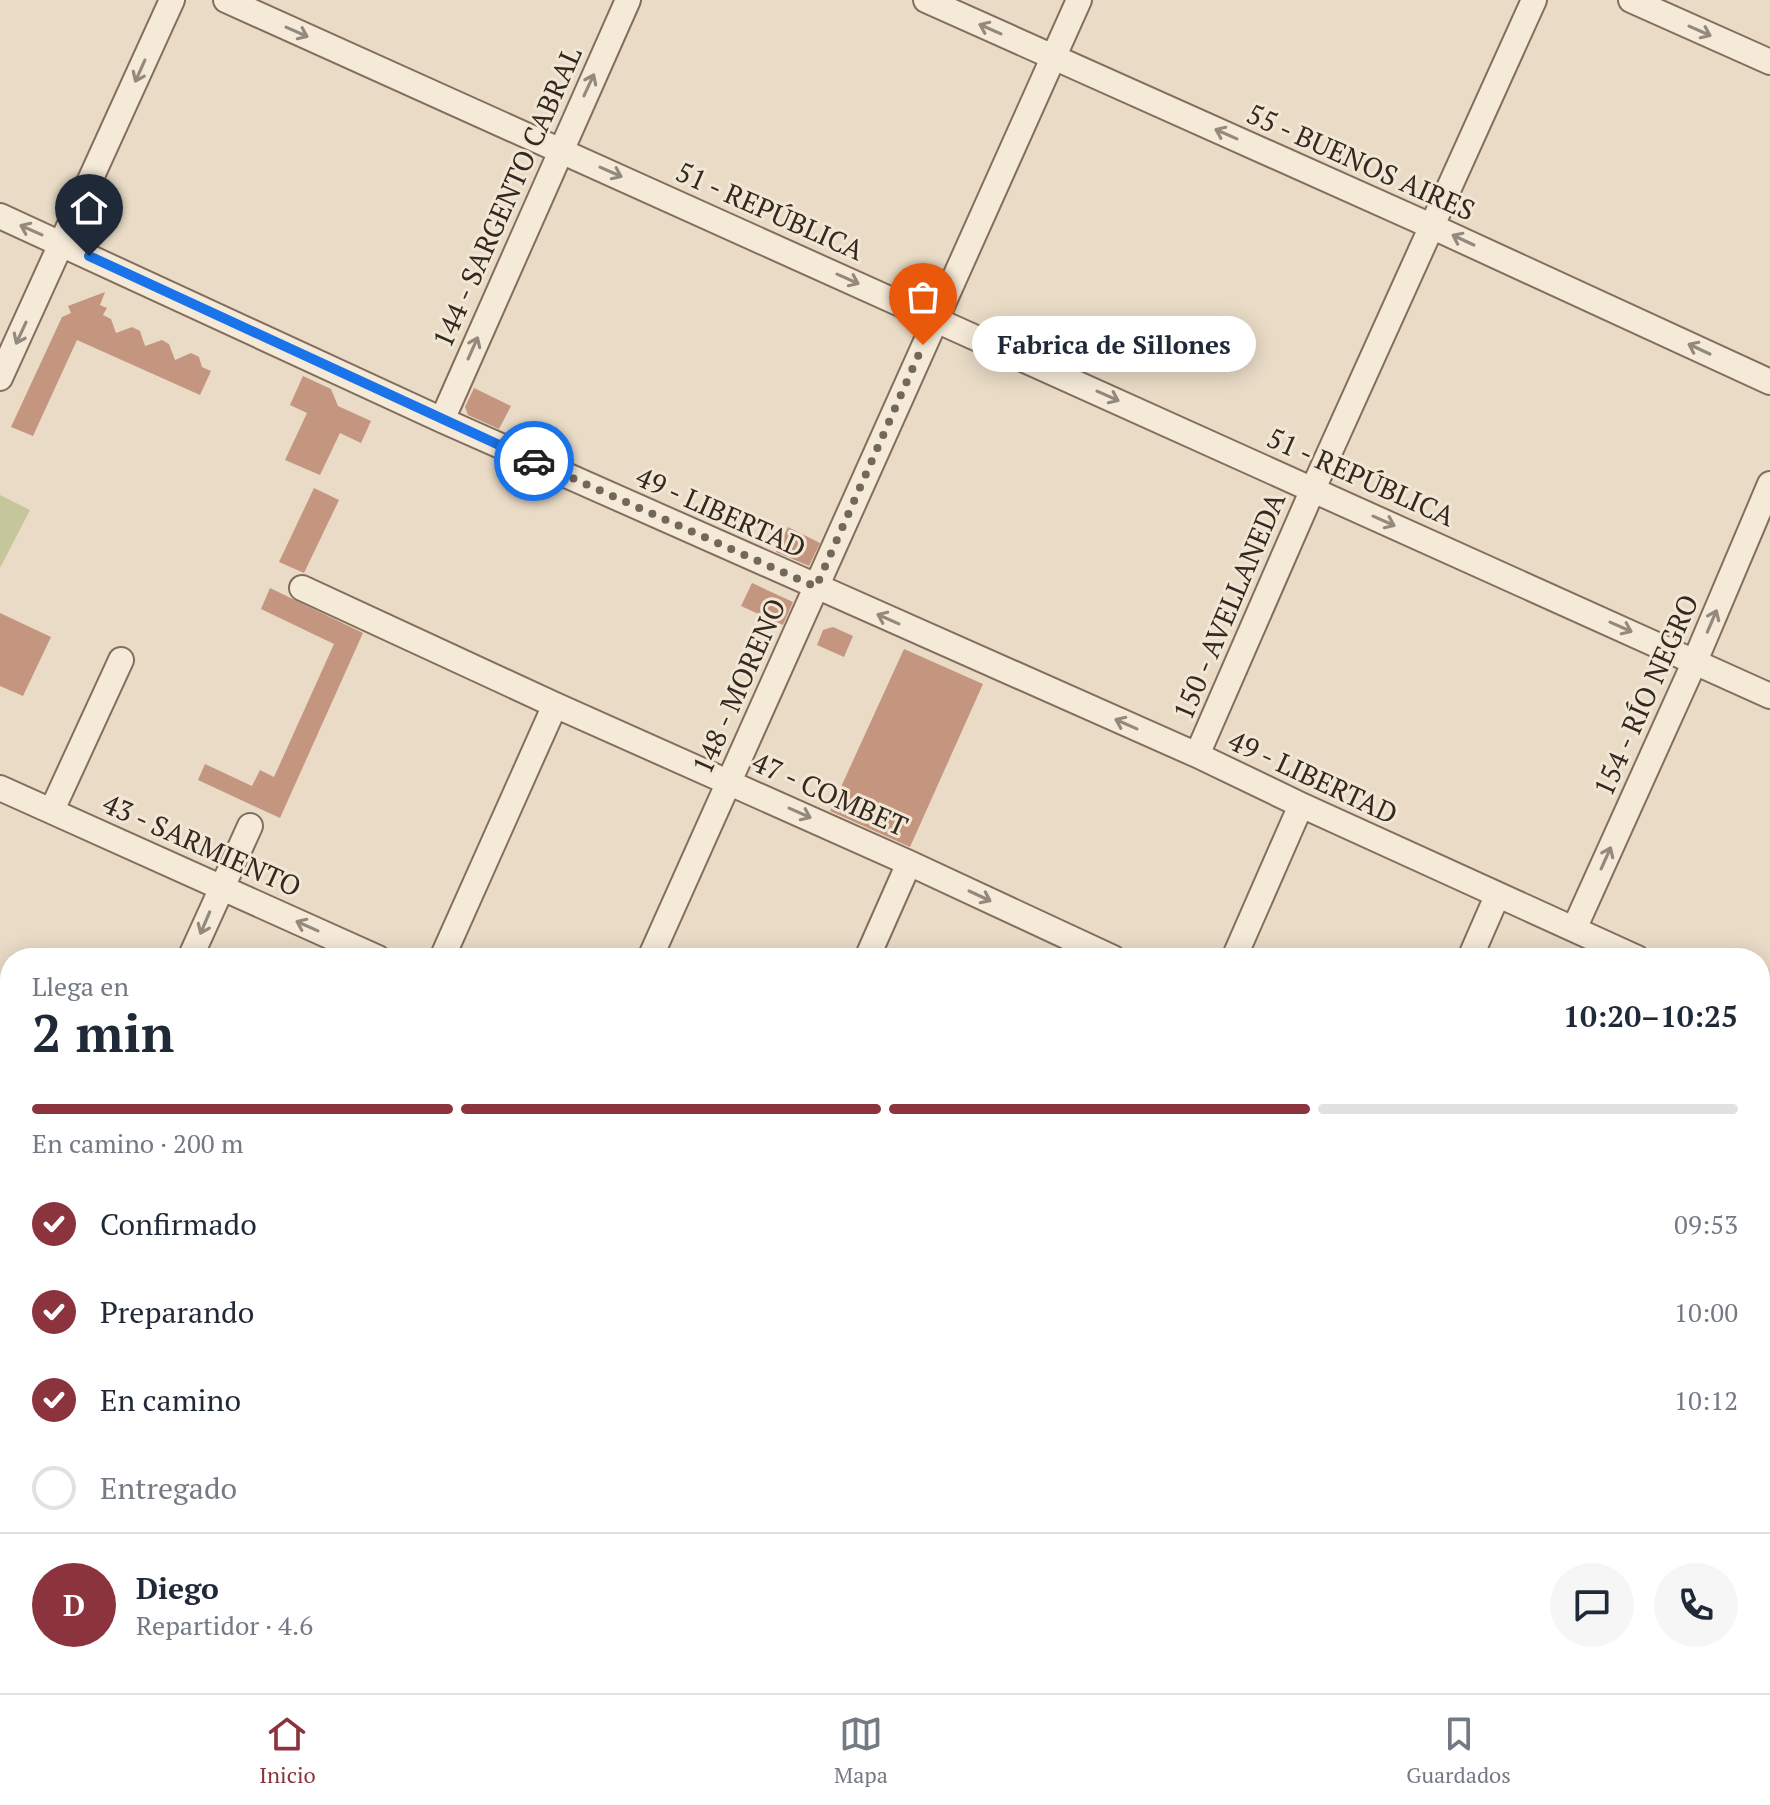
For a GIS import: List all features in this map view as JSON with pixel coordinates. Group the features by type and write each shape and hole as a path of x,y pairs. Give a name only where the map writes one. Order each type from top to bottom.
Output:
{"street":[{"path":"0,378 172,0"},
{"name":"51 - REPÚBLICA","path":"226,0 1770,696"},
{"name":"144 - SARGENTO CABRAL","path":"442,420 628,0"},
{"name":"55 - BUENOS AIRES","path":"926,0 1770,382"},
{"name":"148 - MORENO","path":"654,948 1079,0"},
{"name":"150 - AVELLANEDA","path":"1197,755 1313,489 1534,0"},
{"path":"1631,0 1770,62"},
{"name":"49 - LIBERTAD","path":"0,216 442,420 1197,755 1615,948"},
{"name":"154 - RÍO NEGRO","path":"1574,929 1695,661 1770,484"},
{"name":"47 - COMBET","path":"302,588 909,863 1074,948"},
{"path":"52,810 121,660"},
{"path":"446,948 555,705"},
{"name":"43 - SARMIENTO","path":"0,788 356,948"},
{"path":"1238,948 1301,805"},
{"path":"194,948 250,826"},
{"path":"871,948 909,863"},
{"path":"1474,948 1497,896"}],"green space":[{"path":"0,495 30,510 0,568"}],"building":[{"path":"105,292 100,305 107,308 103,315 111,319 116,333 132,327 140,331 145,346 162,340 169,344 175,360 191,353 199,357 202,367 211,371 200,395 77,340 33,436 11,427 62,317 71,313 68,306"},
{"path":"303,376 331,389 338,406 371,421 361,443 340,433 320,475 285,460 307,413 290,405"},
{"path":"474,388 511,406 499,429 468,415 465,407"},
{"path":"314,488 339,500 304,573 279,562"},
{"path":"788,527 820,543 809,566 776,552"},
{"path":"752,583 793,602 783,625 741,606"},
{"path":"270,588 363,633 280,818 198,780 205,764 252,786 260,770 274,777 334,644 261,609"},
{"path":"0,613 51,637 23,696 0,686"},
{"path":"833,627 853,636 844,657 817,645 823,630"},
{"path":"904,649 983,684 910,847 830,811"}],"way so far":[{"path":"534,461 816,587 923,345"}],"place":[{"name":"Fabrica de Sillones","path":"923,345"}],"route":[{"path":"89,256 534,461"}]}
